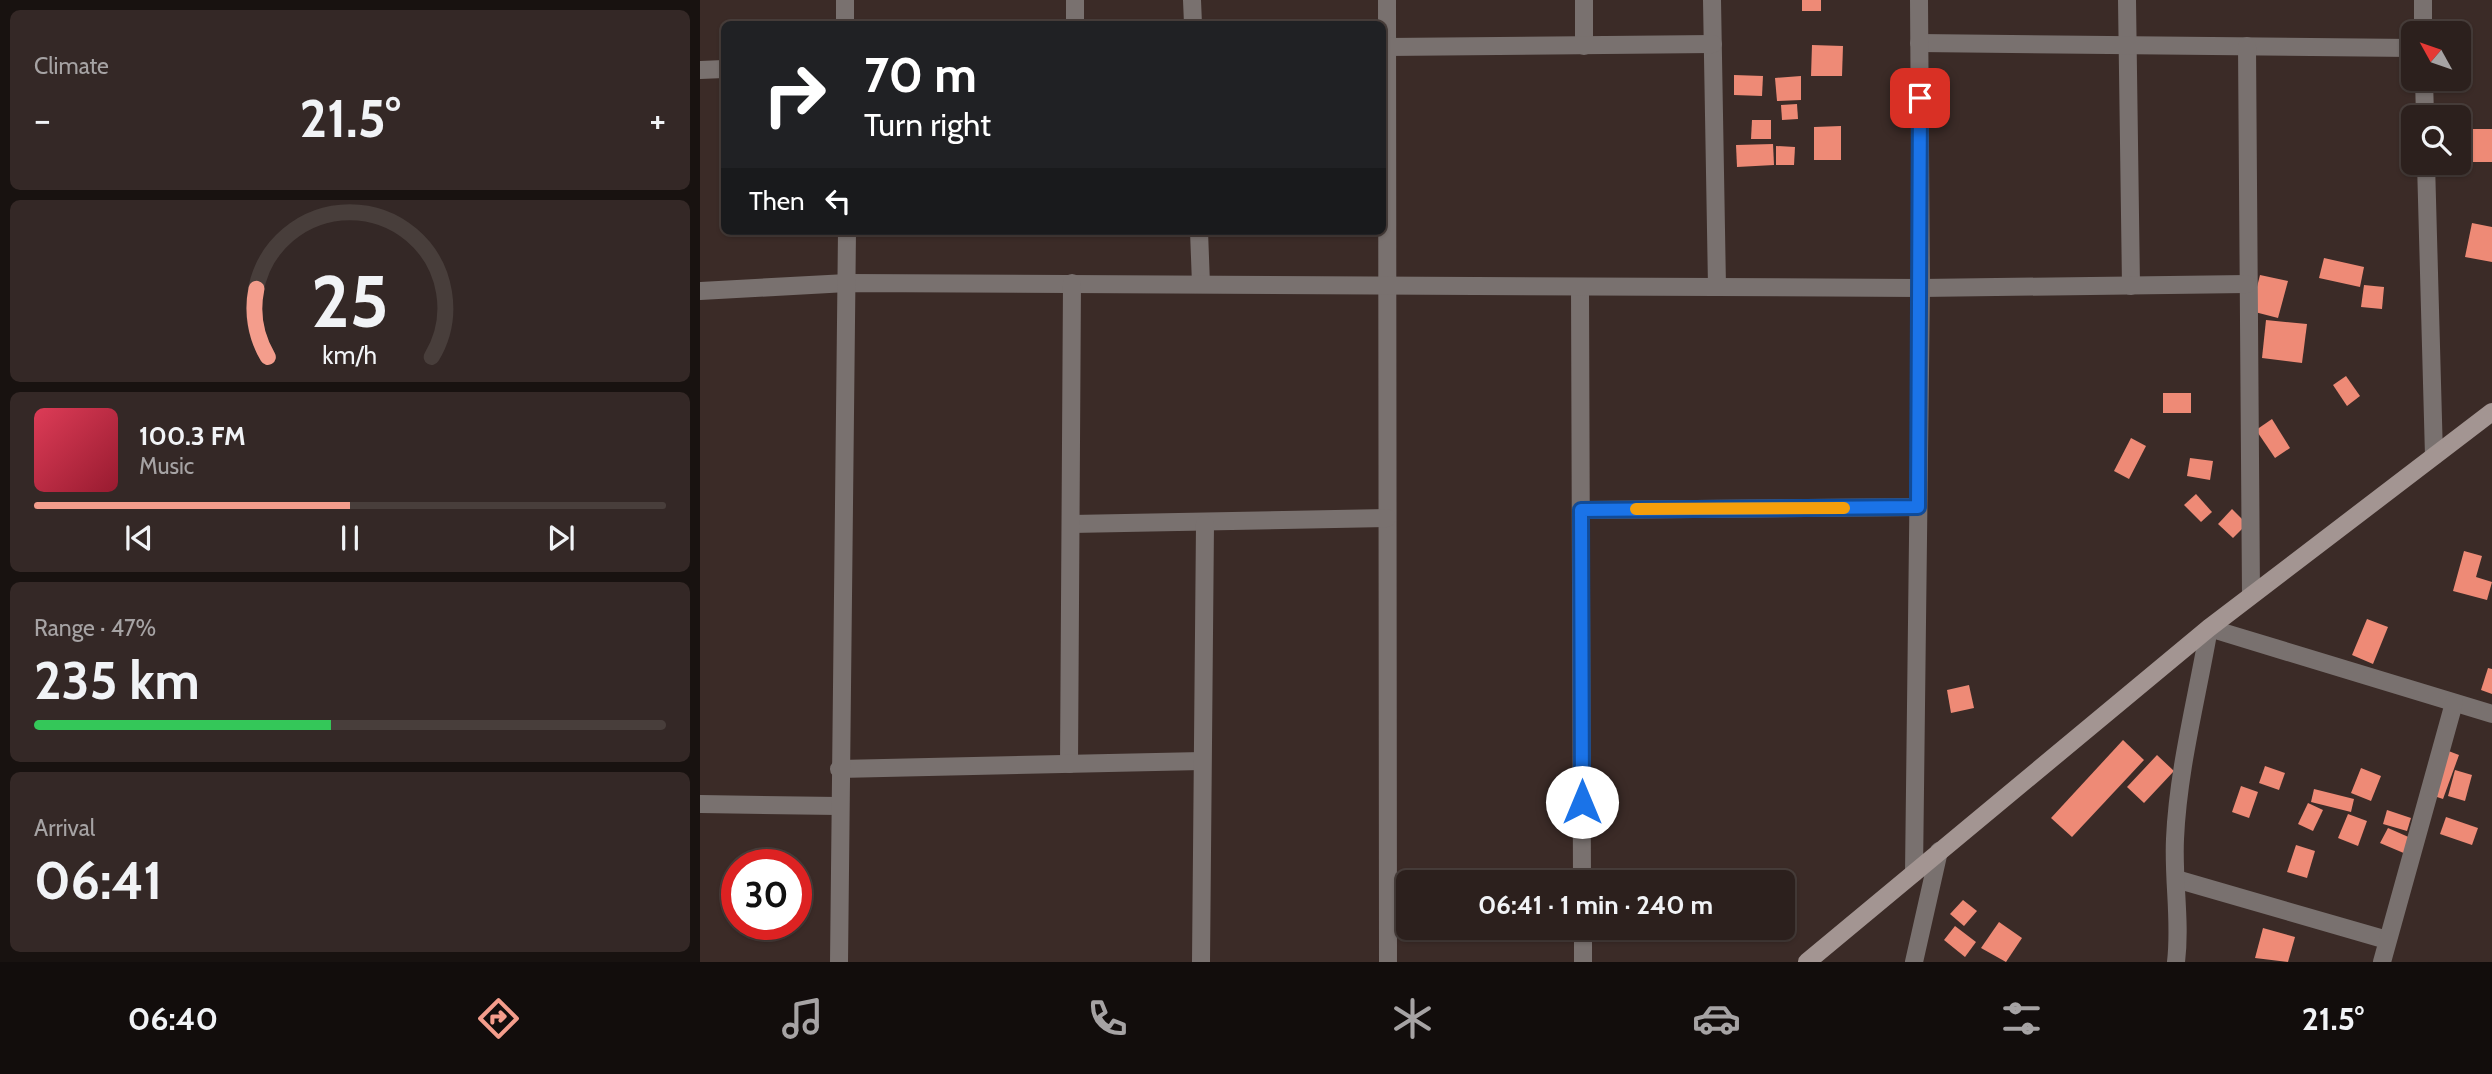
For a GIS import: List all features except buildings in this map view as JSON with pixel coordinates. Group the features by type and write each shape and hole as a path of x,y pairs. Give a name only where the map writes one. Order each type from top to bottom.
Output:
{"street":[{"path":"845,0 845,21"},
{"path":"1074,0 1075,21"},
{"path":"1192,0 1193,21"},
{"path":"1387,0 1388,962"},
{"path":"1584,0 1584,46"},
{"path":"1712,0 1717,287"},
{"path":"1914,873 1921,288 1919,0"},
{"path":"2127,0 2131,286"},
{"path":"2423,0 2423,21"},
{"path":"1919,43 2401,48"},
{"path":"1387,47 1713,44"},
{"path":"2247,46 2251,595"},
{"path":"700,70 721,69"},
{"path":"2426,175 2434,456"},
{"path":"839,962 838,806 847,235"},
{"path":"1199,235 1201,284"},
{"path":"700,291 847,283 1921,288 2248,284"},
{"path":"1069,764 1072,283"},
{"path":"1580,286 1583,870"},
{"path":"1807,962 2209,628 2492,412"},
{"path":"1581,510 1918,507"},
{"path":"1071,524 1205,524 1387,518"},
{"path":"1201,962 1205,524"},
{"path":"2209,628 2492,714"},
{"path":"2176,962 2179,924 2176,879 2178,809 2209,628"},
{"path":"2382,962 2454,704"},
{"path":"839,769 1202,761"},
{"path":"700,804 838,806"},
{"path":"1914,962 1939,851"},
{"path":"2176,879 2388,940"},
{"path":"1583,940 1583,962"}],"slow traffic":[{"path":"1636,509 1844,508"}],"route":[{"path":"1582,802 1581,510 1918,507 1920,98"}]}
